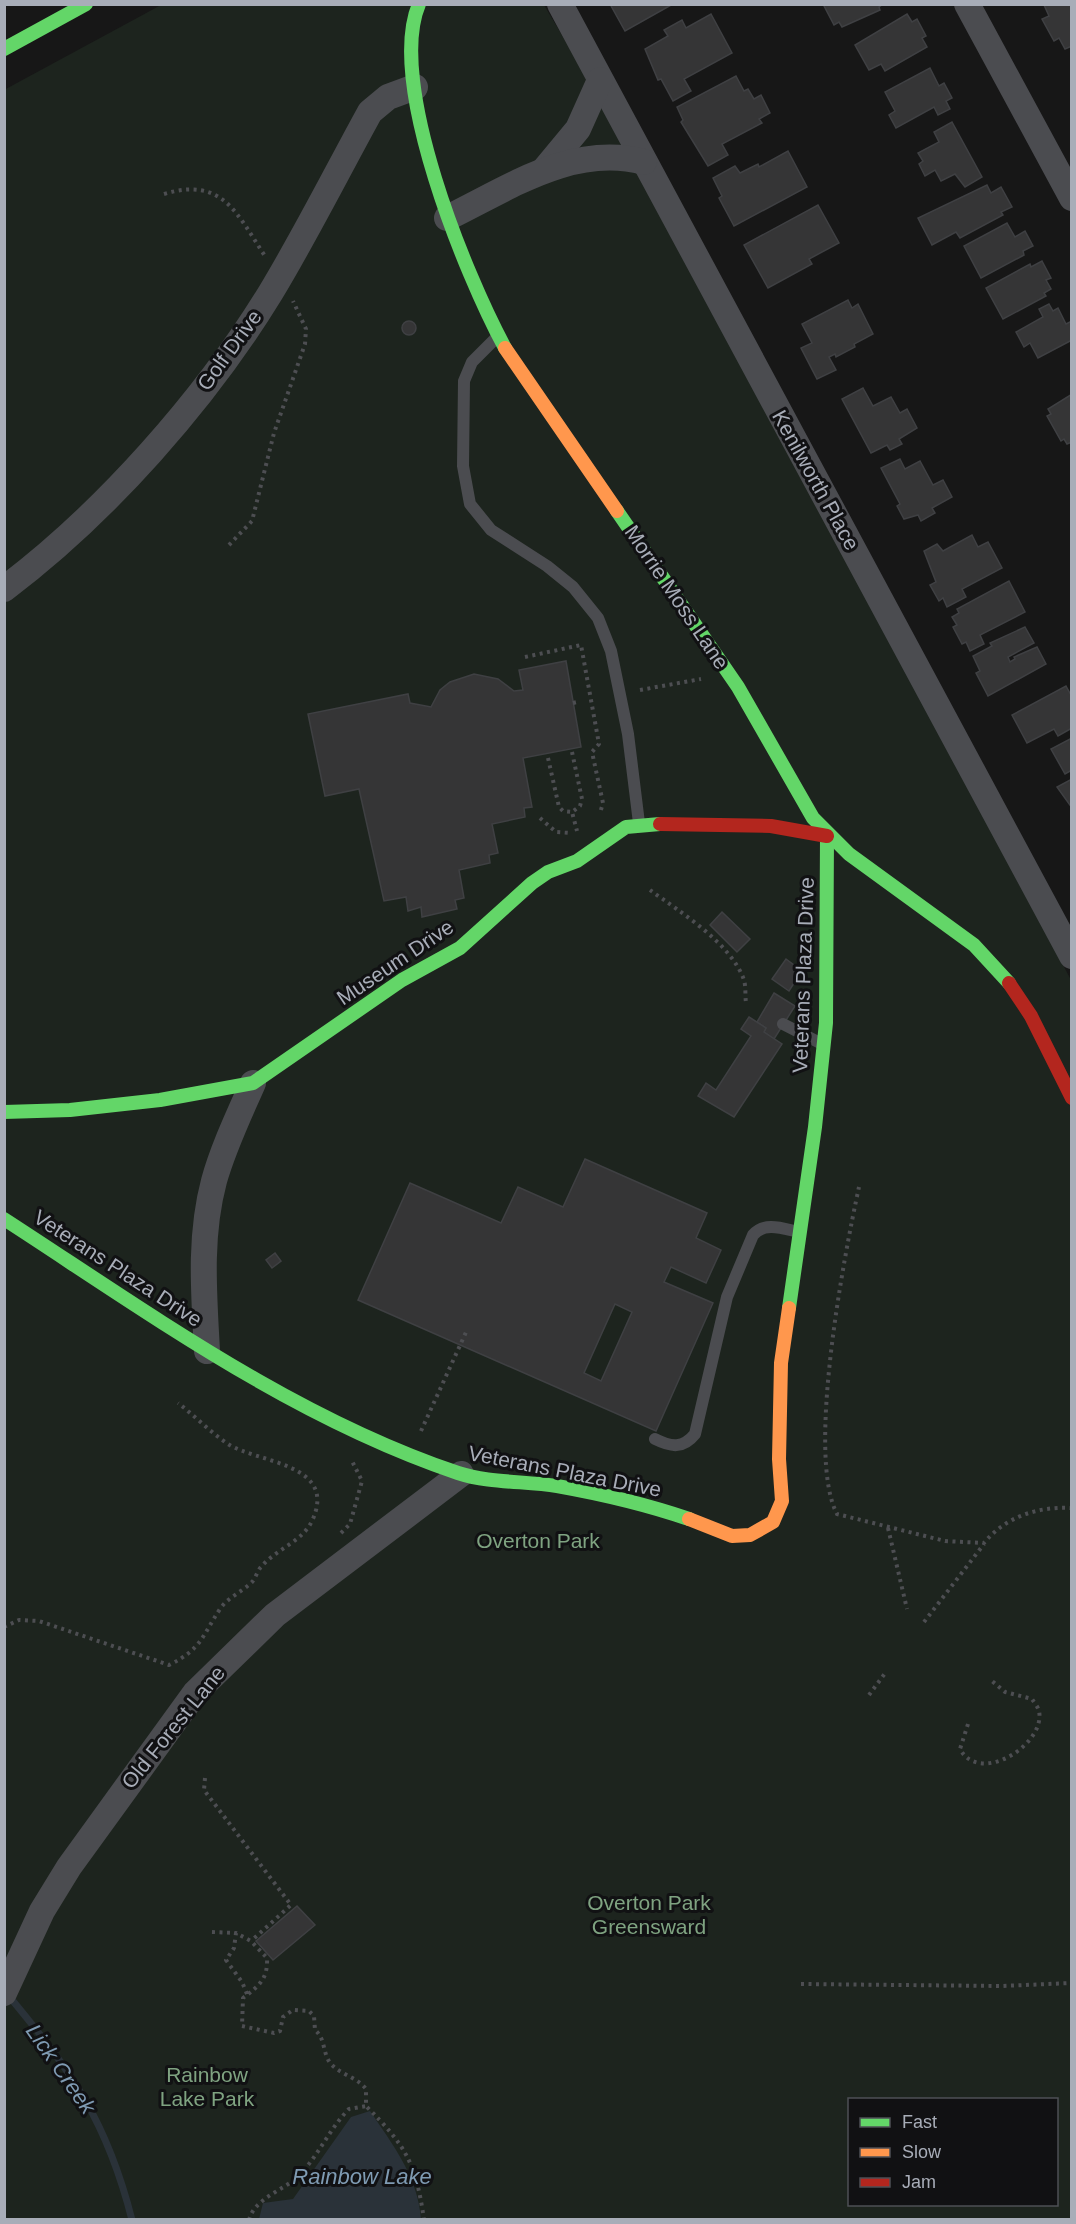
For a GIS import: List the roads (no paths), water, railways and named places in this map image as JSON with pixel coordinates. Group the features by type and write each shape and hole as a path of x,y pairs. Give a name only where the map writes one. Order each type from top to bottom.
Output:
{"street":[{"path":"4,49 86,4"},
{"name":"Kenilworth Place","path":"560,4 1071,956"},
{"path":"967,4 1071,198"},
{"name":"Morrie Moss Lane","path":"414,9 411,39 415,87 423,138 447,218 466,270 498,335 734,680 803,802 827,836 958,932 994,964 1022,998 1071,1098"},
{"path":"543,170 578,129 600,80"},
{"name":"Golf Drive","path":"4,589 86,520 184,411 246,331 270,293 370,112 388,96 415,87"},
{"path":"447,218 543,170 595,157 624,157 644,162"},
{"name":"Museum Drive","path":"4,1112 70,1110 148,1101 253,1083 402,980 460,948 532,883 577,861 626,827 639,824 771,826 827,836"},
{"name":"Veterans Plaza Drive","path":"4,1218 207,1351 334,1423 461,1474 556,1486 639,1502 717,1528 732,1536 750,1535 761,1530 773,1522 782,1501 779,1459 781,1363 824,1044 827,836"},
{"path":"207,1351 203,1268 206,1226 214,1181 253,1083"},
{"name":"Old Forest Lane","path":"4,1993 20,1957 69,1867 195,1693 274,1615 461,1474"}],"lane":[{"path":"498,335 472,362 464,381 463,466 470,504 491,530 556,573 579,593 598,618 611,651 626,724 639,824"},
{"path":"783,1024 815,1042 824,1044"},
{"path":"655,1438 668,1445 679,1446 689,1442 695,1434 727,1297 753,1235 757,1230 770,1227 800,1232"}],"water":[{"name":"Rainbow Lake","path":"370,2111 410,2175 421,2219 259,2219 263,2203 293,2199 351,2117"}],"waterway":[{"name":"Lick Creek","path":"8,1995 51,2049 85,2099 111,2154 132,2220"}],"park label":[{"name":"Overton Park","path":"538,1540"},
{"name":"Overton Park Greensward","path":"649,1914"},
{"name":"Rainbow Lake Park","path":"207,2086"}]}
